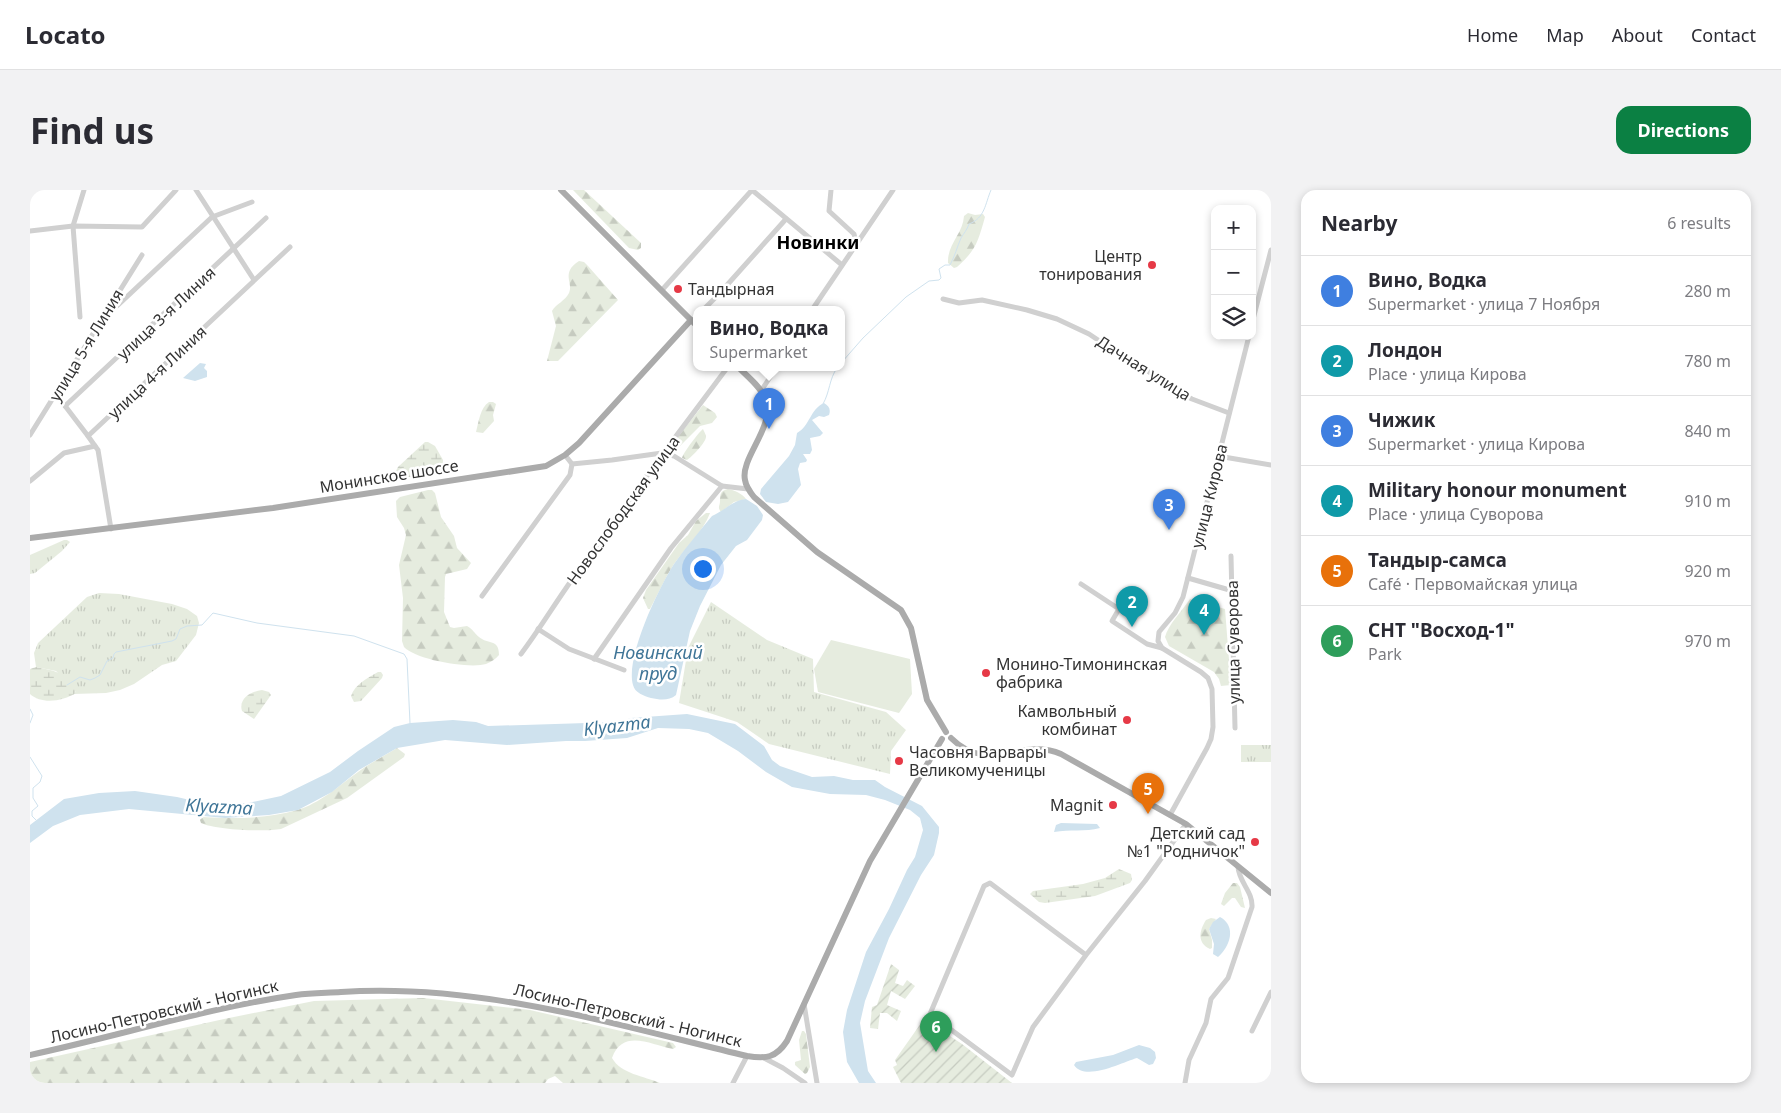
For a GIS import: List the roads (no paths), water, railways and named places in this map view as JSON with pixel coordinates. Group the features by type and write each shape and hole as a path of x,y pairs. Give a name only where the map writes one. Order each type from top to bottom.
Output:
{"main road":[{"path":"561,190 693,319"},
{"name":"Монинское шоссе","path":"30,538 273,508 537,468 552,463 565,455 578,443 693,321"},
{"path":"742,371 761,391 767,404 766,419 744,473 748,489 774,515 832,564 897,606 905,615 911,628 927,700 944,729 958,745"},
{"path":"944,729 958,745 970,752 987,755 1034,749 1051,750 1067,758 1186,824 1271,893"},
{"path":"764,1058 780,1050 787,1041 870,861 942,739 944,729"},
{"path":"942,739 946,741 951,738"},
{"name":"Лосино-Петровский - Ногинск","path":"30,1055 220,1009 297,994 409,990 468,995 536,1006 747,1056 764,1058"}],"street":[{"path":"80,317 73,226 84,190"},
{"path":"30,231 73,226 142,227 176,190"},
{"path":"196,190 254,280"},
{"path":"662,290 752,190 842,265"},
{"path":"831,190 829,211 854,234 856,243"},
{"path":"815,306 893,190"},
{"path":"110,306 117,306 212,217 252,202"},
{"name":"улица 3-я Линия","path":"65,406 234,250 266,218"},
{"path":"707,306 786,219"},
{"path":"854,234 863,234"},
{"name":"улица 4-я Линия","path":"88,436 290,247"},
{"path":"1256,308 1271,250"},
{"name":"улица 5-я Линия","path":"30,435 142,255"},
{"name":"Дачная улица","path":"943,299 959,303 982,300 1027,310 1057,320 1089,334 1107,346 1118,350 1192,399 1229,413"},
{"name":"улица Кирова","path":"1162,648 1158,641 1159,632 1175,613 1183,597 1248,340"},
{"name":"Новослободская улица","path":"521,654 662,453 725,371"},
{"path":"761,391 774,371"},
{"path":"56,394 98,450 111,528"},
{"path":"30,481 64,454 95,446"},
{"path":"572,464 662,453 674,456 722,486 748,489"},
{"path":"482,596 570,475 572,464 565,455"},
{"path":"1218,456 1271,466"},
{"path":"594,659 671,548 722,486"},
{"name":"улица Суворова","path":"1231,556 1235,728"},
{"path":"1188,578 1232,591"},
{"path":"1082,584 1119,609 1112,621 1147,644 1162,648 1201,672 1211,684 1213,700 1211,740 1170,815"},
{"path":"538,629 569,649 624,670"},
{"path":"1086,955 990,883 984,886 930,1014 1012,1075 1033,1028 1186,824"},
{"path":"1185,1083 1189,1060 1206,1023 1209,1004 1213,994 1228,978 1252,907 1252,899 1239,877 1238,867"},
{"path":"1252,1031 1271,992"},
{"path":"804,1004 817,1083"},
{"path":"780,1050 779,1062 784,1068"},
{"path":"734,1083 747,1056"},
{"path":"764,1058 784,1068 805,1083"}],"water":[{"path":"200,363 206,364 204,368 207,371 207,377 195,381 183,378"},
{"path":"824,403 829,408 829,415 819,416 812,420 823,433 820,436 810,438 812,450 810,454 803,454 807,460 800,463 798,469 801,485 788,502 778,504 766,502 760,494 761,489 789,456 795,445 797,433 805,426 816,409"},
{"name":"Новинский пруд","path":"746,499 757,506 763,515 762,520 747,540 736,546 721,565 700,606 690,631 676,695 661,700 640,694 633,685 634,658 652,605 668,575 674,564 712,516 737,501"},
{"name":"Klyazma","path":"687,714 735,724 764,746 772,760 780,766 812,777 834,776 853,780 875,780 922,806 939,827 934,855 921,875 889,938 865,1001 860,1023 868,1071 876,1083 859,1083 847,1062 843,1032 847,1010 866,952 915,857 923,830 920,818 910,810 866,795 830,794 792,787 708,733 689,729 658,728 627,738 507,745 445,740 397,748 359,770 332,792 298,810 269,815 225,818 129,809 80,815 53,826 30,843 30,825 64,799 99,793 135,791 177,797 207,804 248,803 281,796 330,772 394,727 410,723 453,720 476,722 488,726 618,722 631,718"},
{"path":"1061,823 1097,824 1100,828 1054,832 1056,825"},
{"path":"1220,917 1229,926 1230,937 1226,948 1218,957 1213,954 1214,944 1209,929 1213,922"},
{"path":"1139,1045 1150,1048 1155,1052 1156,1058 1153,1064 1149,1065 1137,1058 1104,1069 1087,1072 1079,1070 1074,1065 1076,1062 1113,1055"}],"waterway":[{"path":"845,359 863,338 906,297 929,281 941,278 939,269 945,265 950,265 961,238 969,224 981,214 991,190"},
{"path":"823,404 835,371"},
{"path":"67,685 80,677 90,680 100,675 107,661 113,658 116,652 172,641 176,639 180,629 187,626 202,625 213,613 257,623 354,636 404,654 407,659 410,723"},
{"path":"30,709 33,715 30,723"},
{"path":"30,757 42,776 40,782 33,788 33,798 38,806 32,811 32,816 36,820"}],"place":[{"name":"Центр тонирования","path":"1152,265"},
{"name":"Тандырная","path":"678,289"},
{"name":"Вино, Водка","path":"769,429"},
{"name":"Чижик","path":"1169,530"},
{"name":"Лондон","path":"1132,627"},
{"name":"Military honour monument","path":"1204,635"},
{"name":"Монино-Тимонинская фабрика","path":"986,673"},
{"name":"Камвольный комбинат","path":"1127,720"},
{"name":"Часовня Варвары Великомученицы","path":"899,761"},
{"name":"Magnit","path":"1113,805"},
{"name":"Тандыр-самса","path":"1148,814"},
{"name":"Детский сад №1 \"Родничок\"","path":"1255,842"},
{"name":"СНТ \"Восход-1\"","path":"936,1052"}],"district":[{"name":"Новинки","path":"818,243"}]}
